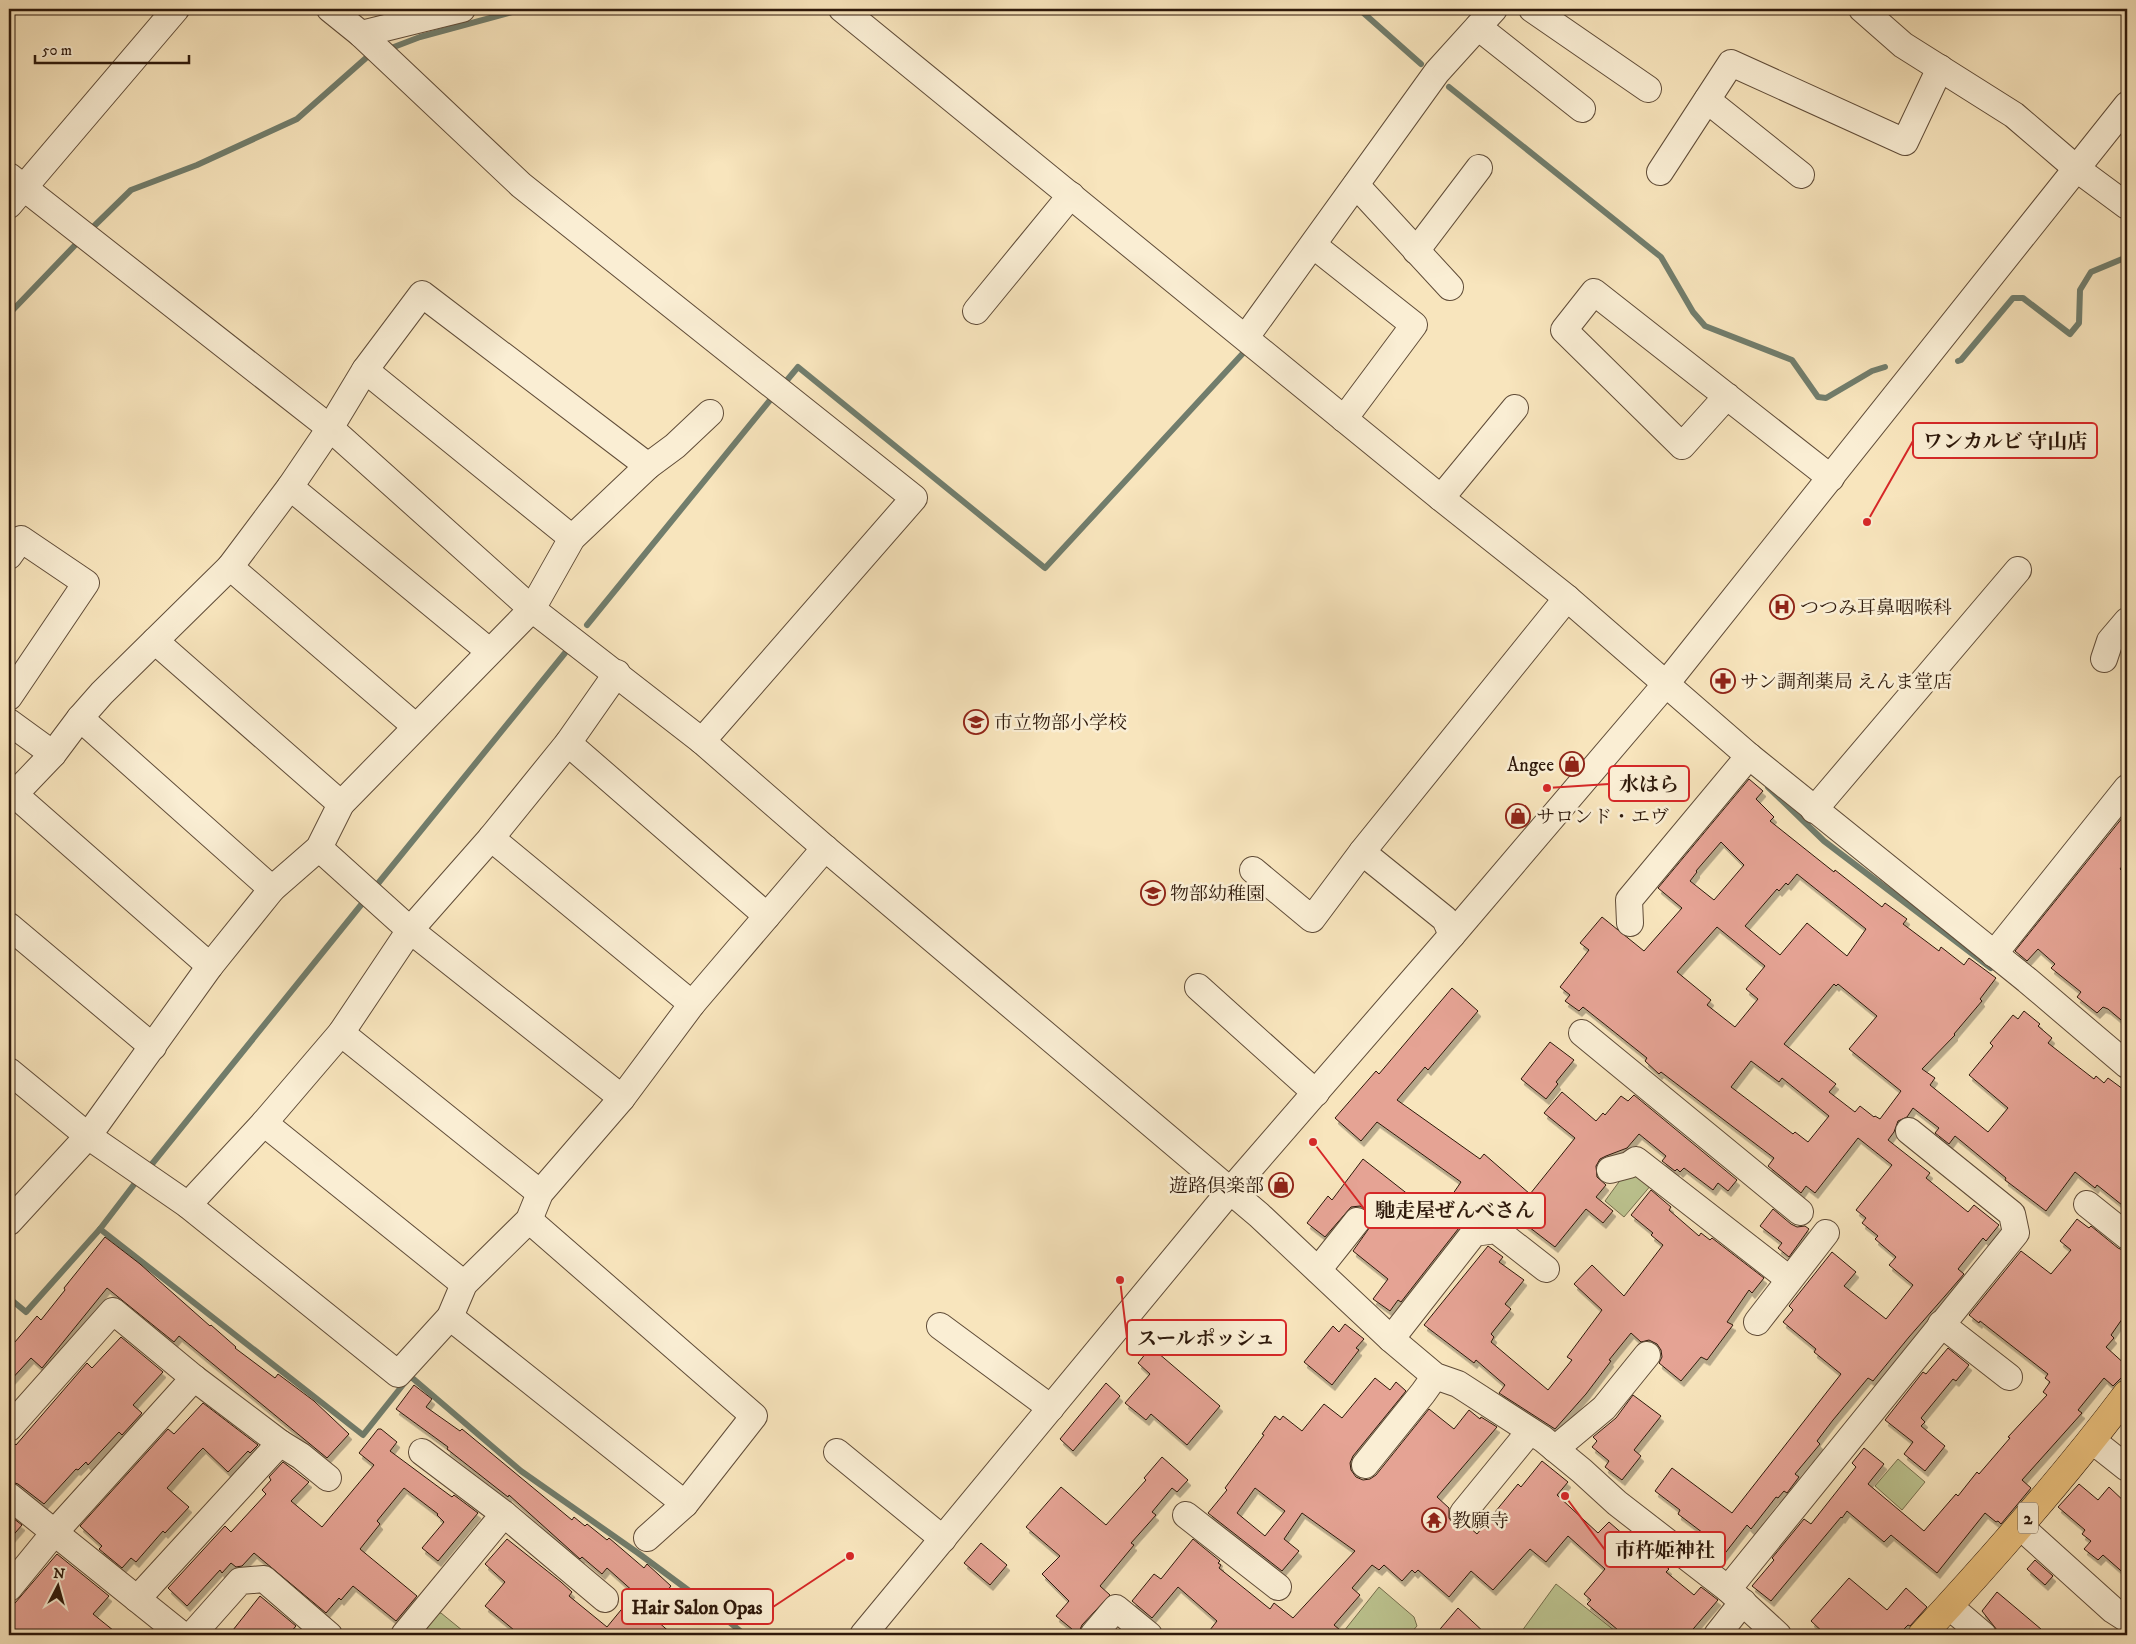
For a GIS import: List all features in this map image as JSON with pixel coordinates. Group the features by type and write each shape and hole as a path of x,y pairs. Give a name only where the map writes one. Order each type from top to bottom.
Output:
{"main road":[{"name":"2","path":"1922,1635 2021,1527 2091,1442 2127,1394"}],"street":[{"path":"176,9 13,189 95,244 330,428 532,609 617,673 702,741 825,848 1259,1214 1390,1339 1446,1380 1556,1449 1617,1503 1736,1596 1778,1635"},
{"path":"330,9 361,34 521,185 914,498 702,741"},
{"path":"361,34 462,9"},
{"path":"842,9 1246,337 1441,498 1562,604 1665,685 1814,810 1994,954 2127,1065"},
{"path":"1532,9 1648,89"},
{"path":"1866,10 1903,44 2014,115 2076,169 2127,206"},
{"path":"1246,337 1437,72 1486,18 1582,109"},
{"path":"1660,172 1731,63 1904,142 1940,68"},
{"path":"1707,100 1801,175"},
{"path":"864,1635 1230,1191 1665,685 2127,104"},
{"path":"1416,251 1479,168"},
{"path":"1356,185 1450,287"},
{"path":"976,311 1071,195"},
{"path":"1313,245 1414,325 1344,418"},
{"path":"1727,396 1682,446 1564,330 1594,292 1727,396 1831,478"},
{"path":"210,966 11,797 53,754 80,718 230,567 290,487 330,428 365,370 422,294 648,466"},
{"path":"365,370 572,538"},
{"path":"1441,498 1515,408"},
{"path":"9,1222 88,1136 210,966 272,889 319,848 341,804 532,609 572,538 648,466 675,446 710,413"},
{"path":"290,487 489,651"},
{"path":"9,556 21,539 86,583 9,697"},
{"path":"230,567 416,726"},
{"path":"1814,810 2018,570"},
{"path":"1253,870 1312,919 1362,852 1562,604"},
{"path":"2104,659 2110,641 2127,621"},
{"path":"155,641 341,804"},
{"path":"188,1204 264,1123 341,1033 410,930 491,838 568,743 617,673"},
{"path":"80,718 272,889"},
{"path":"9,722 53,754"},
{"path":"568,743 767,916"},
{"path":"1630,923 1629,900 1749,756"},
{"path":"1994,954 2127,788"},
{"path":"491,838 692,1004"},
{"path":"319,848 410,930 622,1098"},
{"path":"9,1072 88,1136 188,1204 398,1374 450,1317 464,1284 528,1220 540,1193 622,1098 692,1004 825,848"},
{"path":"1362,852 1445,919 1452,935"},
{"path":"9,926 153,1047"},
{"path":"1198,987 1316,1093"},
{"path":"341,1033 540,1193"},
{"path":"1582,1033 1800,1212"},
{"path":"264,1123 464,1284"},
{"path":"1717,1635 1736,1596 1941,1324 2016,1233 2012,1214 1908,1131"},
{"path":"1610,1170 1629,1165 1636,1160 1789,1279"},
{"path":"2088,1204 2127,1236"},
{"path":"528,1220 754,1416 685,1504 647,1538"},
{"path":"1318,1270 1357,1221"},
{"path":"1390,1339 1474,1233 1496,1230 1546,1269"},
{"path":"1757,1322 1826,1233"},
{"path":"9,1428 113,1312 194,1378 328,1478"},
{"path":"450,1317 685,1504"},
{"path":"1941,1324 2009,1377"},
{"path":"940,1326 1051,1408"},
{"path":"1556,1449 1604,1408 1648,1355"},
{"path":"9,1588 54,1532 194,1378"},
{"path":"1365,1465 1423,1394 1446,1380"},
{"path":"1463,1513 1530,1431"},
{"path":"2091,1442 2103,1448 2127,1468"},
{"path":"137,1599 280,1443"},
{"path":"422,1452 504,1514 605,1599"},
{"path":"837,1452 943,1538"},
{"path":"9,1496 182,1635"},
{"path":"404,1635 504,1514"},
{"path":"1186,1515 1278,1587"},
{"path":"2021,1527 2113,1610 2127,1620"},
{"path":"192,1635 240,1581 264,1579 329,1635"},
{"path":"1949,1606 1983,1635"},
{"path":"1093,1635 1116,1608 1149,1635"}],"green space":[{"path":"1638,1174 1652,1184 1624,1217 1605,1201 1624,1175"},
{"path":"1898,1459 1925,1482 1902,1510 1875,1486"},
{"path":"1556,1584 1620,1635 1519,1635"},
{"path":"1379,1587 1414,1617 1417,1626 1409,1635 1350,1635 1344,1631"},
{"path":"441,1613 468,1635 417,1635 435,1614"}],"building":[{"path":"1749,779 1763,791 1756,799 1774,817 1770,821 1882,907 1885,903 1907,919 1903,924 1939,951 1941,947 1964,965 1969,958 1996,978 1980,999 1982,1001 1955,1035 1922,1069 1935,1078 1930,1085 1988,1132 2008,1108 1969,1075 1993,1046 1990,1043 2013,1015 2018,1019 2024,1011 2040,1024 2038,1026 2052,1038 2048,1043 2094,1079 2096,1076 2104,1083 2108,1078 2127,1092 2127,1209 2097,1185 2095,1188 2075,1172 2046,1211 2005,1180 2006,1178 1955,1136 1949,1144 1935,1133 1939,1128 1913,1108 1907,1117 1898,1121 1894,1132 1888,1140 1930,1173 1926,1178 1968,1212 1974,1205 1999,1225 1986,1241 1983,1238 1958,1269 1964,1274 1873,1381 1868,1378 1833,1420 1817,1441 1820,1444 1795,1474 1799,1477 1787,1493 1784,1491 1778,1498 1776,1497 1751,1529 1747,1525 1719,1561 1704,1549 1711,1539 1678,1514 1680,1510 1655,1491 1672,1468 1732,1513 1841,1374 1814,1352 1816,1349 1783,1322 1793,1310 1789,1306 1832,1252 1856,1272 1844,1286 1886,1319 1913,1285 1889,1265 1896,1257 1875,1239 1878,1236 1862,1223 1866,1218 1856,1210 1892,1165 1858,1138 1815,1193 1806,1186 1801,1193 1768,1166 1774,1158 1661,1072 1659,1074 1645,1061 1647,1058 1583,1007 1579,1011 1565,1001 1570,995 1560,987 1589,950 1580,943 1602,917 1644,951 1682,908 1658,888","holes":["1721,842 1744,865 1714,900 1690,881 1696,871","1797,874 1866,929 1847,956 1807,923 1780,955 1745,926 1777,889 1779,891 1786,883 1788,885","1717,927 1765,966 1746,989 1758,999 1735,1027 1707,1005 1711,1000 1677,972","1834,984 1836,986 1838,984 1877,1016 1849,1049 1901,1091 1880,1119 1874,1117 1860,1106 1855,1112 1829,1092 1836,1084 1784,1044","1751,1061 1779,1082 1782,1078 1829,1116 1808,1142 1795,1132 1793,1134 1731,1087"]},
{"path":"2127,812 2127,860 2120,869 2127,875 2127,1025 2108,1009 2103,1007 2097,1013 2077,997 2081,992 2051,968 2055,964 2038,949 2027,961 2015,951"},
{"path":"1452,988 1478,1011 1428,1070 1425,1067 1397,1100 1480,1159 1484,1154 1530,1194 1575,1138 1544,1113 1562,1092 1596,1121 1603,1113 1605,1115 1621,1096 1628,1101 1634,1095 1737,1180 1728,1191 1718,1183 1713,1190 1684,1168 1680,1172 1677,1169 1675,1171 1662,1161 1666,1156 1639,1134 1627,1148 1600,1159 1596,1166 1597,1177 1606,1185 1596,1197 1613,1211 1603,1223 1586,1209 1555,1247 1486,1194 1468,1220 1462,1224 1401,1302 1398,1300 1390,1311 1373,1299 1388,1279 1353,1251 1372,1224 1371,1216 1367,1210 1360,1206 1351,1207 1325,1237 1307,1223 1328,1196 1332,1200 1363,1159 1437,1217 1461,1182 1377,1122 1361,1141 1335,1118 1376,1071 1379,1074"},
{"path":"1550,1042 1574,1060 1556,1082 1558,1084 1546,1099 1521,1079"},
{"path":"1651,1190 1671,1207 1669,1210 1699,1236 1701,1233 1710,1240 1712,1238 1764,1278 1752,1293 1749,1290 1727,1322 1733,1325 1707,1360 1701,1357 1681,1381 1659,1363 1662,1357 1661,1350 1657,1344 1649,1340 1641,1342 1631,1333 1609,1360 1611,1361 1586,1394 1555,1429 1499,1393 1505,1385 1476,1360 1474,1363 1424,1325 1488,1246 1503,1257 1499,1262 1524,1280 1505,1304 1511,1309 1491,1334 1494,1337 1491,1342 1548,1390 1572,1360 1567,1357 1602,1310 1574,1284 1592,1265 1624,1296 1663,1245 1651,1235 1653,1233 1631,1215"},
{"path":"1773,1209 1791,1224 1797,1227 1805,1226 1809,1229 1789,1257 1778,1248 1782,1243 1760,1226"},
{"path":"2077,1219 2089,1228 2091,1226 2118,1248 2127,1252 2127,1312 2111,1335 2114,1338 2106,1347 2127,1366 2127,1372 2113,1386 2104,1378 2078,1410 2082,1413 2022,1480 2031,1488 2001,1524 1985,1513 1937,1573 1891,1535 1884,1542 1847,1511 1771,1601 1752,1586 1804,1519 1811,1524 1856,1467 1852,1463 1864,1448 1884,1464 1868,1484 1924,1531 1956,1494 1958,1496 1977,1472 1979,1474 2010,1438 2008,1437 2047,1395 2043,1392 2050,1382 2045,1378 2048,1374 1980,1321 1979,1323 1969,1315 2021,1251 2051,1274 2071,1250 2060,1241"},
{"path":"105,1237 140,1264 235,1348 275,1378 278,1374 314,1401 349,1434 327,1458 179,1336 174,1342 107,1288 42,1368 31,1358 9,1382 9,1349 37,1316 41,1320"},
{"path":"1345,1324 1364,1339 1356,1348 1359,1350 1332,1385 1304,1362 1333,1326 1339,1332"},
{"path":"121,1337 163,1372 133,1405 142,1413 122,1435 119,1432 88,1465 86,1462 78,1470 76,1469 44,1504 18,1484 9,1481 9,1443 13,1442 16,1445 87,1363 92,1368"},
{"path":"1151,1347 1220,1406 1187,1445 1151,1414 1146,1420 1125,1403 1150,1374 1138,1363"},
{"path":"1948,1348 1969,1365 1956,1381 1953,1379 1921,1418 1925,1422 1921,1426 1945,1446 1925,1471 1904,1454 1913,1442 1885,1420 1923,1372 1926,1374"},
{"path":"1375,1378 1390,1390 1396,1382 1406,1391 1353,1456 1350,1463 1351,1470 1356,1477 1363,1480 1370,1479 1376,1475 1429,1409 1454,1429 1469,1410 1480,1419 1481,1417 1497,1427 1437,1497 1449,1508 1449,1518 1454,1525 1461,1528 1469,1527 1477,1534 1518,1484 1521,1487 1542,1461 1568,1482 1557,1495 1598,1533 1609,1522 1625,1536 1623,1538 1654,1562 1657,1559 1669,1569 1666,1572 1694,1595 1701,1587 1718,1600 1688,1635 1624,1635 1587,1604 1591,1600 1584,1594 1605,1569 1568,1536 1546,1562 1530,1549 1493,1590 1471,1571 1449,1597 1418,1570 1415,1573 1412,1570 1402,1581 1384,1565 1379,1570 1372,1565 1352,1588 1360,1595 1334,1625 1346,1635 1206,1635 1217,1621 1178,1587 1152,1618 1132,1601 1154,1574 1161,1579 1193,1539 1220,1561 1218,1563 1221,1565 1219,1568 1270,1609 1274,1603 1293,1618 1355,1551 1302,1513 1284,1539 1299,1551 1282,1571 1208,1513 1227,1490 1225,1488 1264,1435 1262,1434 1275,1416 1280,1420 1283,1416 1302,1431 1324,1404 1342,1418","holes":["1255,1488 1285,1511 1265,1536 1237,1513"]},
{"path":"1106,1383 1120,1396 1073,1451 1060,1439"},
{"path":"414,1385 432,1399 426,1407 460,1431 462,1429 572,1520 574,1517 585,1526 587,1524 607,1540 609,1538 644,1568 647,1564 671,1586 655,1604 663,1612 656,1620 673,1635 520,1635 485,1606 505,1582 485,1564 507,1539 561,1582 572,1592 569,1596 607,1627 635,1593 607,1568 602,1574 582,1557 580,1559 509,1495 508,1497 447,1449 448,1447 396,1409"},
{"path":"1633,1395 1661,1416 1634,1450 1641,1456 1622,1480 1605,1467 1609,1461 1592,1447 1597,1441 1593,1437 1616,1418"},
{"path":"203,1403 258,1445 250,1453 248,1451 228,1472 203,1448 167,1488 189,1507 165,1533 163,1531 136,1562 131,1558 122,1568 99,1549 102,1546 80,1526 168,1429 174,1434"},
{"path":"378,1429 381,1429 397,1442 390,1451 452,1497 454,1495 478,1513 438,1561 422,1548 444,1522 438,1514 404,1488 377,1521 380,1524 360,1549 417,1596 396,1621 353,1586 326,1613 254,1553 242,1566 236,1567 231,1563 222,1573 220,1570 187,1606 168,1588 225,1526 231,1532 266,1494 262,1490 271,1480 269,1477 283,1462 309,1482 291,1501 322,1527 374,1465 359,1453"},
{"path":"1162,1457 1188,1480 1177,1492 1172,1488 1152,1512 1156,1515 1131,1543 1134,1545 1100,1586 1110,1595 1082,1625 1078,1634 1056,1616 1069,1601 1042,1574 1060,1556 1026,1527 1061,1487 1106,1525 1146,1480 1144,1478"},
{"path":"2079,1484 2098,1500 2109,1487 2127,1504 2127,1576 2103,1555 2098,1560 2084,1549 2091,1541 2082,1534 2085,1530 2058,1507"},
{"path":"9,1515 22,1525 9,1540"},
{"path":"981,1543 1007,1565 990,1585 964,1563"},
{"path":"57,1554 109,1596 93,1614 119,1635 9,1635 9,1610"},
{"path":"2035,1560 2053,1576 2045,1585 2027,1569"},
{"path":"1849,1578 1887,1610 1906,1588 1927,1607 1910,1626 1908,1625 1898,1635 1826,1635 1811,1621"},
{"path":"1997,1592 2048,1635 1998,1635 1997,1630 1982,1611"},
{"path":"260,1596 296,1626 288,1635 229,1635"},
{"path":"1458,1608 1487,1635 1435,1635"}],"waterway":[{"path":"386,50 420,37 523,9"},
{"path":"1359,9 1421,64"},
{"path":"89,231 131,190 197,165 297,119 366,58 374,55"},
{"path":"1449,87 1661,257 1693,312 1705,326 1792,360 1818,397 1826,398 1872,371 1885,367"},
{"path":"9,314 81,239"},
{"path":"1958,361 1961,360 2013,298 2023,298 2070,334 2079,323 2080,290 2091,272 2127,257"},
{"path":"783,385 798,367 1045,568 1246,350 1248,352"},
{"path":"587,625 775,394"},
{"path":"376,886 565,653"},
{"path":"1768,787 1824,841 1991,968"},
{"path":"152,1164 365,900"},
{"path":"9,1298 26,1312 100,1229 136,1182"},
{"path":"100,1229 363,1435 410,1376 521,1471 638,1553 711,1607 745,1635"}],"place":[{"name":"ワンカルビ 守山店","path":"1867,522"},
{"name":"つつみ耳鼻咽喉科","path":"1782,607"},
{"name":"サン調剤薬局 えんま堂店","path":"1723,681"},
{"name":"市立物部小学校","path":"976,722"},
{"name":"Angee","path":"1572,764"},
{"name":"水はら","path":"1547,788"},
{"name":"サロンド・エヴ","path":"1518,816"},
{"name":"物部幼稚園","path":"1153,893"},
{"name":"馳走屋ぜんべさん","path":"1313,1142"},
{"name":"遊路倶楽部","path":"1281,1185"},
{"name":"スールポッシュ","path":"1120,1280"},
{"name":"市杵姫神社","path":"1565,1496"},
{"name":"教願寺","path":"1434,1520"},
{"name":"Hair Salon Opas","path":"850,1556"}]}
